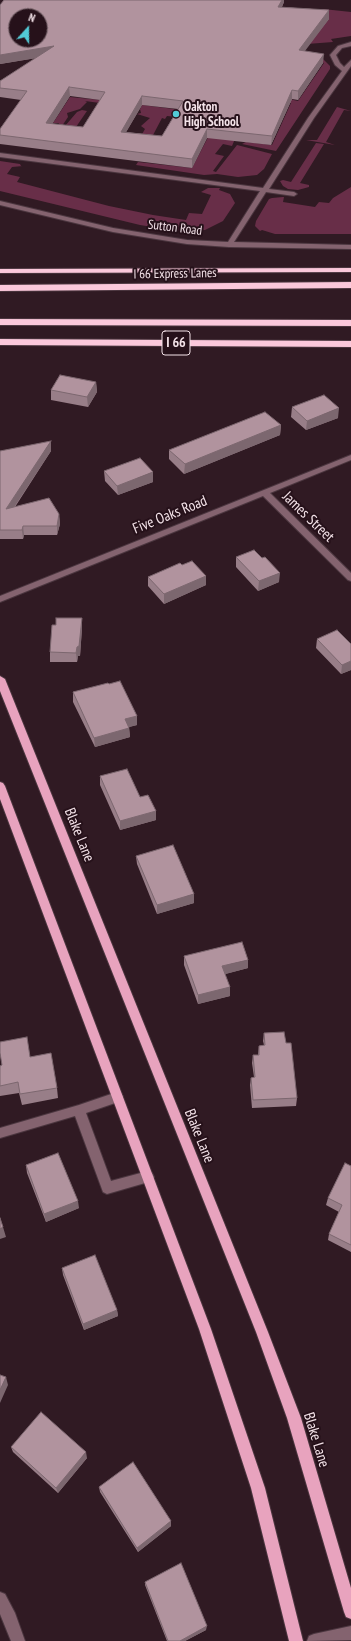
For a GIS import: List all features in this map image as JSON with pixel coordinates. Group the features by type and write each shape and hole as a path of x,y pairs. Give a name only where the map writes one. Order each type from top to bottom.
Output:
{"highway":[{"path":"0,270 351,270"},
{"name":"I 66 Express Lanes","path":"0,288 351,285"},
{"path":"0,322 351,323"},
{"name":"I 66","path":"0,342 351,344"}],"main road":[{"name":"Blake Lane","path":"0,679 262,1332 294,1418 351,1612"},
{"path":"0,786 205,1329 238,1423 258,1488 296,1641"}],"street":[{"path":"344,70 337,64 333,55 340,47 351,44"},
{"path":"229,245 311,118 351,62"},
{"path":"0,154 294,194"},
{"name":"Sutton Road","path":"0,203 139,236 229,245 351,247"},
{"name":"Five Oaks Road","path":"0,599 351,457"},
{"name":"James Street","path":"264,492 351,578"},
{"path":"0,1133 79,1110 117,1097"},
{"path":"79,1110 107,1188 148,1178"},
{"path":"0,1599 10,1618 18,1641"},
{"path":"314,1641 351,1633"}],"shaded area":[{"path":"323,9 351,12 351,36 331,39 333,42 281,46 312,40 329,19 321,18"},
{"path":"322,58 330,66 330,69 276,151 242,144 246,142 272,145 291,103 287,103 289,99 298,101 324,63 299,59"},
{"path":"70,97 101,100 100,103 85,101 87,102 80,109 67,113 68,117 62,126 58,125 59,123 53,123"},
{"path":"142,105 182,110 178,117 167,116 165,119 162,118 152,137 141,136 145,129 141,126 150,118 137,114 141,113 140,109"},
{"path":"337,107 351,111 344,110 326,142 335,145 306,140 317,140"},
{"path":"82,110 87,111 76,127 65,126 77,112"},
{"path":"216,122 237,134 232,146 223,144 215,154 224,156 213,171 216,172 237,145 272,154 264,169 257,175 238,177 217,174 204,175 136,165 138,162 192,168"},
{"path":"316,143 324,144 300,183 309,185 309,187 298,190 288,189 283,186 280,181 283,180 291,182"},
{"path":"0,161 20,164 23,166 12,167 7,174 20,177 17,182 109,206 153,215 186,220 189,213 202,214 211,195 201,192 208,188 220,188 219,190 230,194 235,203 223,221 205,230 171,230 140,225 0,191"},
{"path":"351,187 351,234 275,234 262,230 260,231 255,226 256,221 269,199 284,197 283,202 315,207 319,202 329,203 333,198"}],"building":[{"path":"4,0 282,0 278,7 329,10 299,50 324,54 298,91 292,90 272,136 207,129 192,159 0,135 0,129 27,91 0,88 0,81 54,46 48,47 48,8 8,8 8,48 42,48 0,55 0,5","holes":["69,87 105,92 83,127 46,123","142,96 183,101 162,136 121,132"]},
{"path":"60,375 96,382 87,397 51,390"},
{"path":"324,395 339,408 307,421 292,407"},
{"path":"265,412 281,425 185,464 169,450"},
{"path":"51,441 6,509 49,498 59,514 57,526 23,526 22,530 0,530 0,451"},
{"path":"140,458 153,472 117,486 104,471"},
{"path":"254,550 262,558 265,557 280,573 259,581 236,557"},
{"path":"192,561 206,576 164,594 148,577 180,563 182,565"},
{"path":"56,618 82,618 79,646 77,647 76,653 50,652 52,625 56,625"},
{"path":"337,630 351,644 351,661 342,665 317,639"},
{"path":"120,681 137,716 125,719 129,728 94,738 73,692"},
{"path":"127,769 140,797 148,795 156,811 120,821 100,776"},
{"path":"173,845 194,894 157,905 136,856"},
{"path":"242,942 248,960 222,966 230,987 198,995 184,956"},
{"path":"284,1032 286,1043 291,1043 297,1098 253,1100 251,1078 255,1077 253,1055 259,1055 259,1046 265,1045 264,1033"},
{"path":"27,1037 30,1057 51,1053 57,1088 20,1094 18,1082 0,1086 0,1066 2,1065 0,1042"},
{"path":"58,1153 78,1201 44,1214 26,1165"},
{"path":"345,1163 351,1166 351,1245 329,1234 342,1205 328,1198"},
{"path":"0,1218 3,1227 0,1229"},
{"path":"95,1255 117,1310 83,1324 62,1268"},
{"path":"0,1375 6,1377 0,1390"},
{"path":"41,1412 86,1452 56,1488 11,1447"},
{"path":"133,1462 171,1521 137,1548 99,1487"},
{"path":"181,1563 207,1626 180,1641 168,1641 145,1582"}],"place":[{"name":"Oakton High School","path":"176,114"}]}
